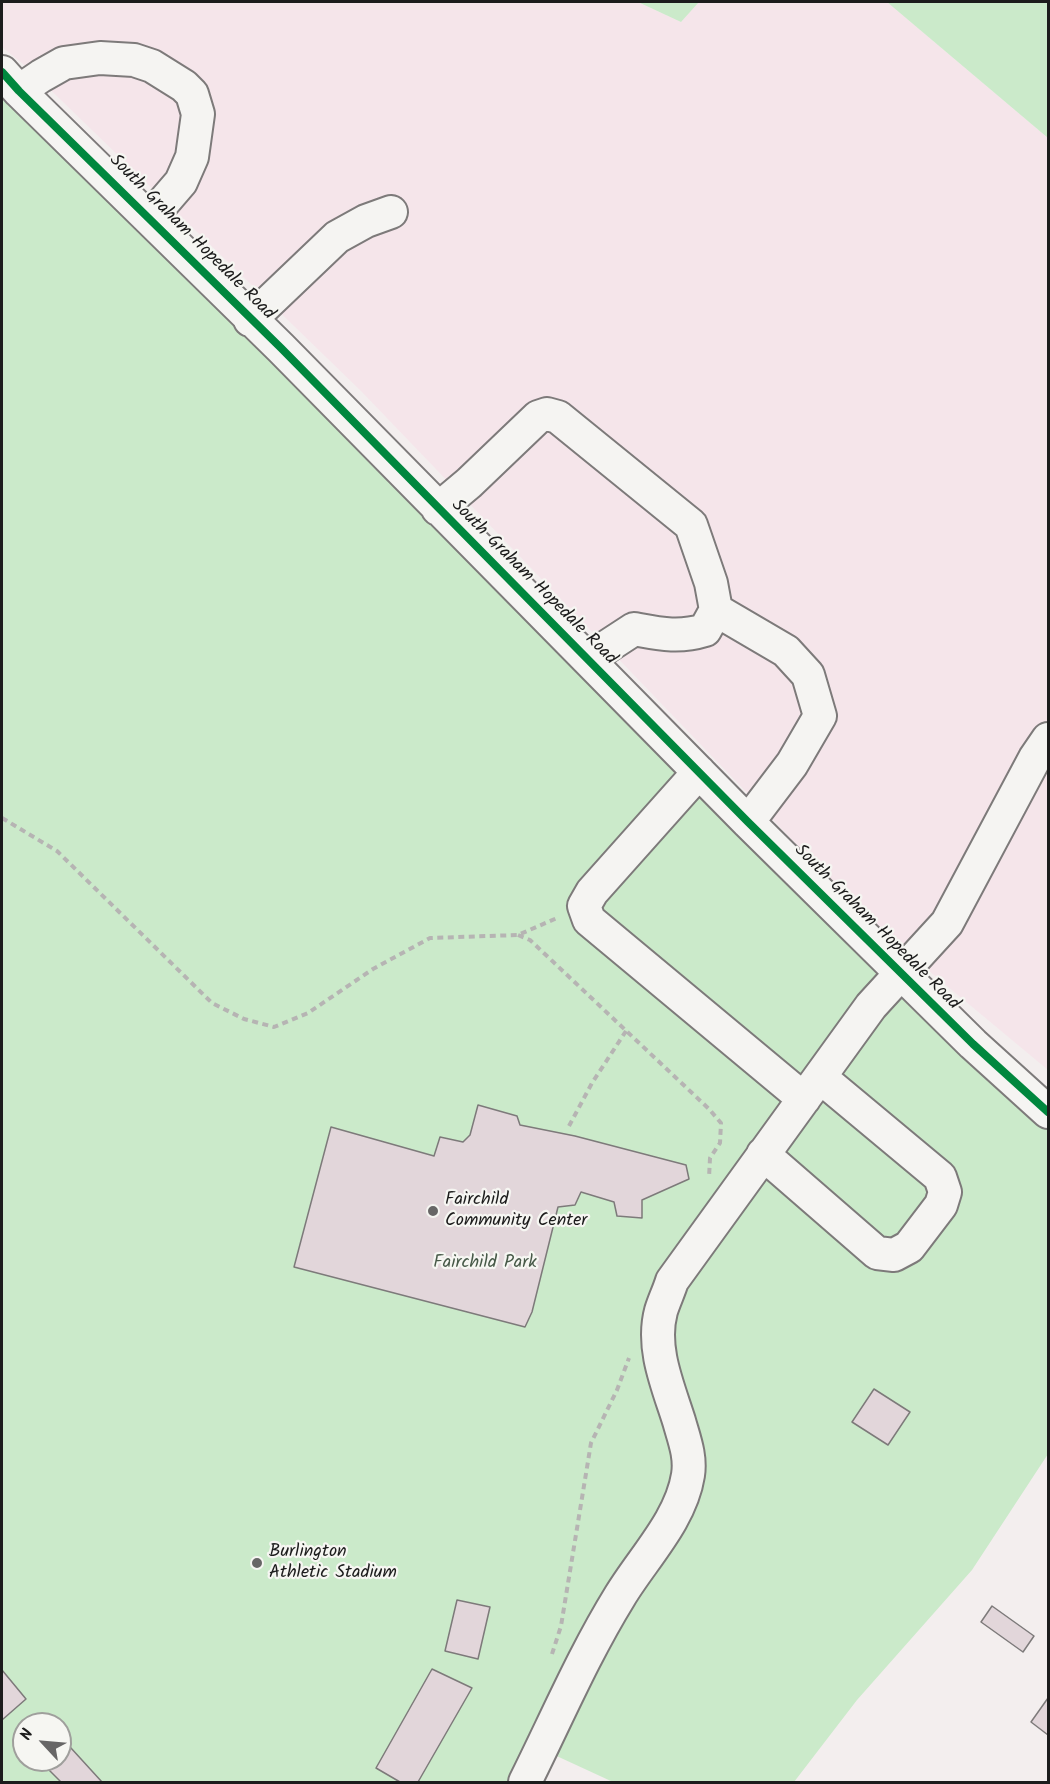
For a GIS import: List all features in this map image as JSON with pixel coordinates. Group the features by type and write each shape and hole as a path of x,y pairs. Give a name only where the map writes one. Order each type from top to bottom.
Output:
{"street":[{"path":"10,81 41,76 64,63 100,58 134,60 152,66 184,86 192,94 198,114 192,157 181,182 150,218"},
{"name":"South Graham Hopedale Road","path":"10,81 250,320 281,348 748,822 973,1044 1048,1112"},
{"path":"250,320 337,237 366,221 391,212"},
{"path":"438,509 469,483 538,417 547,414 558,417 691,525 711,583 716,610 705,630 667,636 634,629 588,659"},
{"path":"716,610 786,651 808,675 820,716 792,764 748,822"},
{"path":"525,1782 586,1654 620,1596 678,1508 685,1490 689,1471 688,1451 659,1358 658,1335 661,1313 672,1281 872,1006 947,923 1035,758 1048,739"},
{"path":"699,772 592,892 585,906 589,920 812,1088 940,1177 945,1192 940,1205 909,1247 894,1256 877,1253 763,1154"}],"path":[{"path":"2,818 57,851 212,1002 244,1020 274,1027 308,1013 373,969 430,938 518,934 585,906"},
{"path":"518,934 530,940 709,1109 721,1124 720,1143 711,1158 708,1186"},
{"path":"570,1125 591,1083 627,1031"},
{"path":"551,1657 561,1626 591,1443 617,1390 630,1353"}],"shaded area":[{"path":"2,2 638,2 681,22 699,2 887,2 1048,138 1048,1070 875,926 361,391 28,68 2,47"}],"green space":[{"path":"638,2 699,2 681,22"},
{"path":"887,2 1048,2 1048,138"},
{"name":"Fairchild Park","path":"2,98 136,217 579,669 661,758 702,796 913,1010 1048,1131 1048,1454 972,1570 857,1700 794,1782 613,1782 535,1746 512,1782 2,1782"}],"building":[{"name":"Fairchild Community Center","path":"478,1105 517,1116 520,1125 575,1136 686,1165 689,1179 642,1200 642,1218 617,1216 614,1202 581,1192 575,1205 558,1207 532,1312 525,1327 294,1267 331,1127 434,1156 440,1137 463,1142 470,1135"},
{"path":"874,1389 910,1412 888,1445 852,1422"},
{"path":"457,1600 490,1607 478,1659 445,1651"},
{"path":"992,1606 1034,1636 1023,1652 981,1622"},
{"path":"432,1669 472,1688 418,1782 400,1782 376,1768"},
{"path":"2,1670 26,1699 2,1720"},
{"path":"1048,1698 1048,1735 1031,1722"},
{"path":"72,1749 102,1782 61,1782 51,1772 72,1772"}],"cycle path":[{"path":"2,72 281,348 748,822 973,1044 1048,1112"}],"place":[{"name":"Fairchild Community Center","path":"433,1211"},
{"name":"Burlington Athletic Stadium","path":"257,1563"}]}
